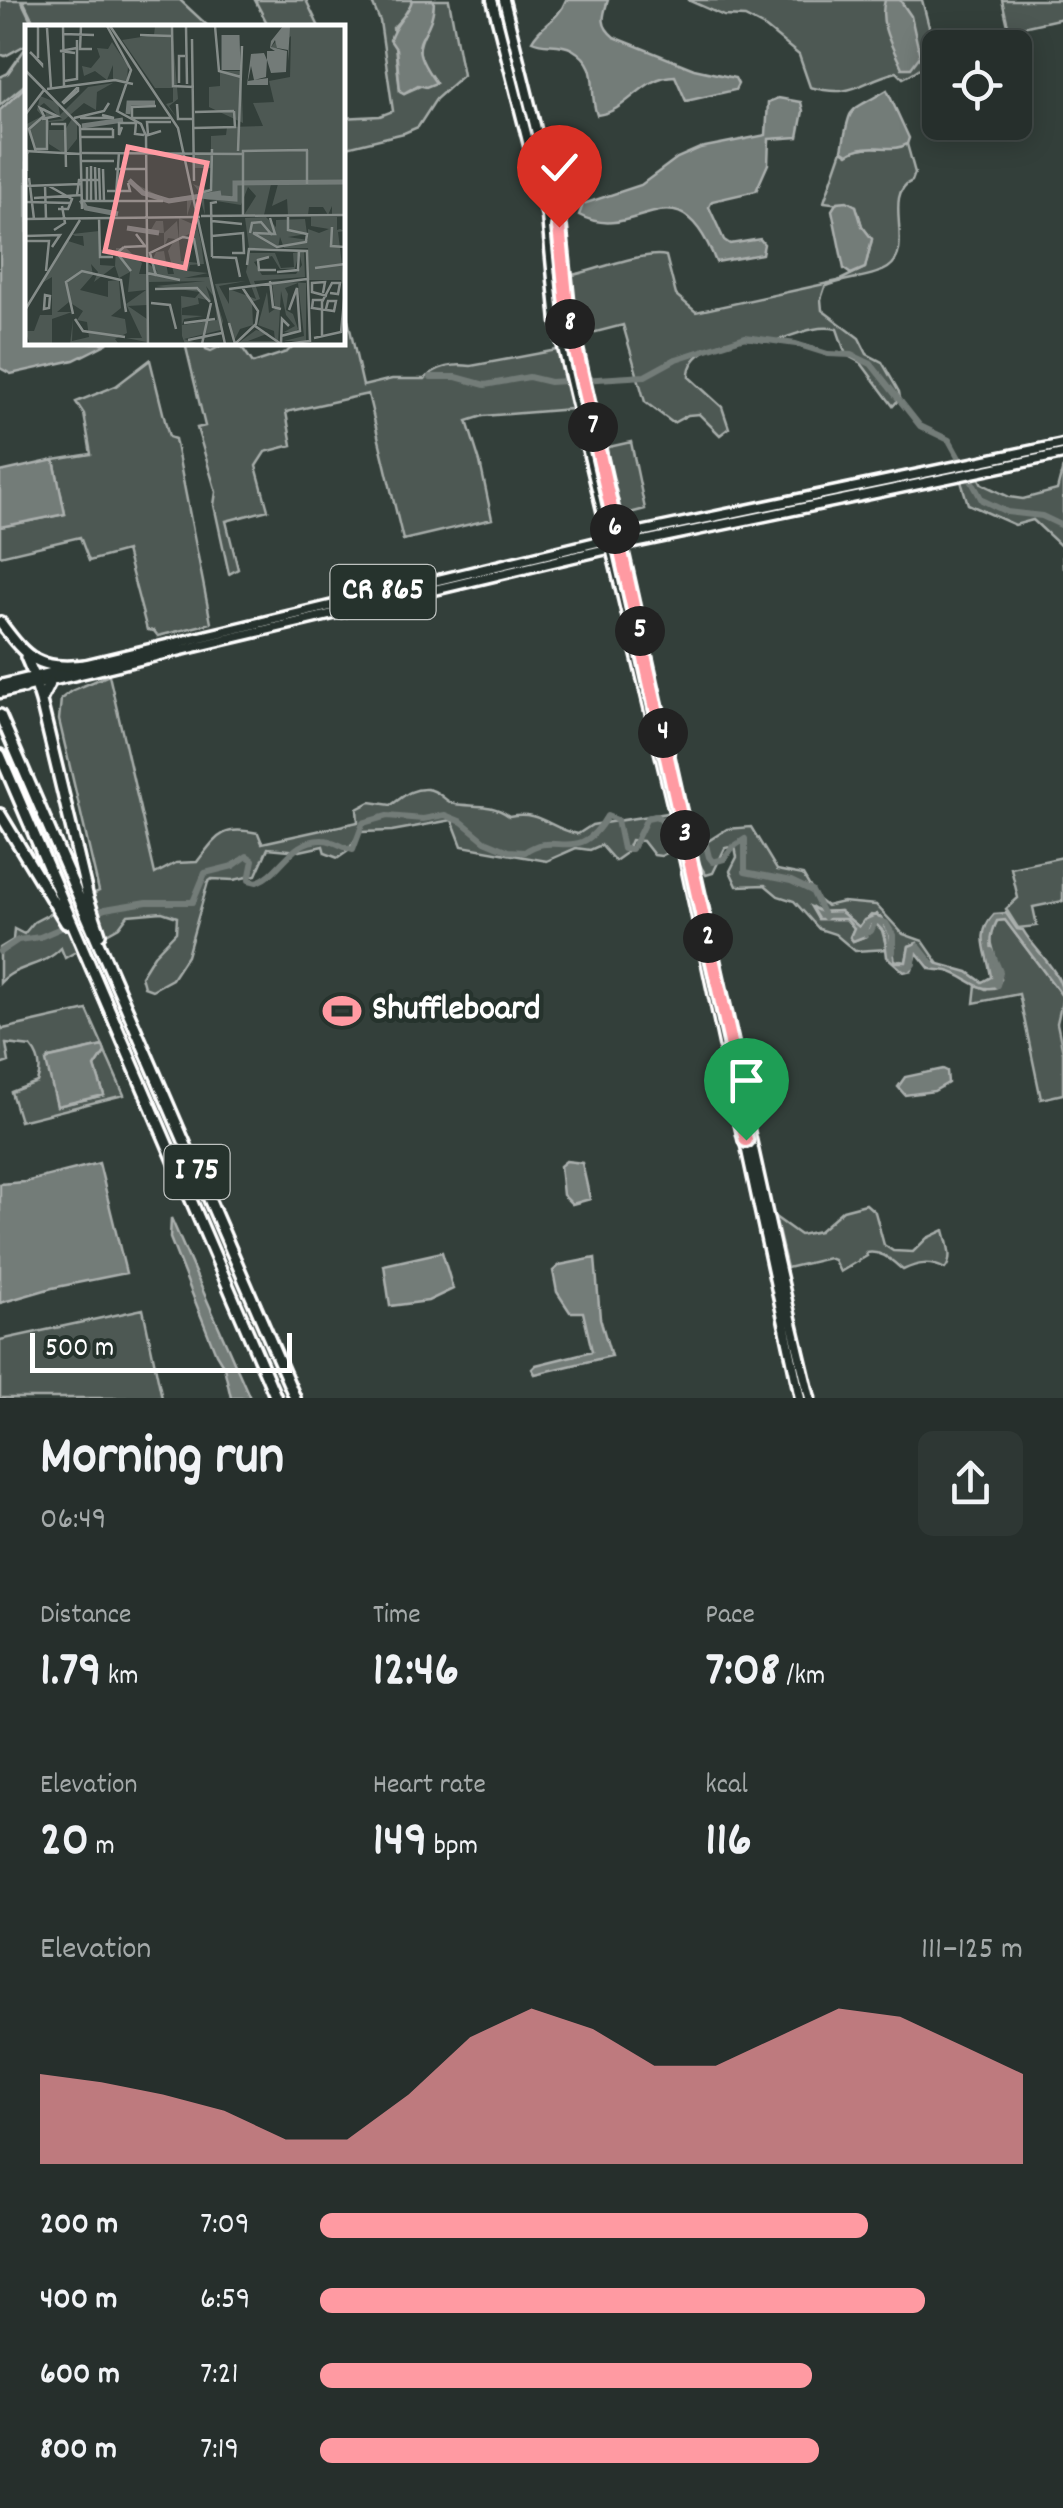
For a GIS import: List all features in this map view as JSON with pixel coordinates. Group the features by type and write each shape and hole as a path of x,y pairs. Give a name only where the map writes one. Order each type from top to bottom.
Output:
{"highway":[{"path":"0,622 30,663 30,682 42,701 84,899"},
{"path":"18,646 45,665 87,665"},
{"path":"42,701 50,682"},
{"path":"0,715 84,899"},
{"path":"0,755 62,909"},
{"path":"0,814 62,909"},
{"name":"I 75","path":"84,899 114,980 295,1398"},
{"name":"I 75","path":"62,909 96,979 276,1398"}],"main road":[{"path":"492,0 547,216 557,322 573,386 596,444 810,1398"},
{"path":"504,0 557,214 568,316 584,388 584,432 615,542"},
{"path":"508,66 516,72 524,101 532,112"},
{"path":"584,432 596,444"},
{"name":"CR 865","path":"974,466 993,458 1063,444"},
{"name":"CR 865","path":"0,693 87,665 615,542 679,534 881,492 974,466 1063,454"},
{"name":"CR 865","path":"0,685 50,682 720,515 926,472 959,470"},
{"path":"881,492 890,484 926,472"},
{"path":"679,534 714,523 720,515"},
{"path":"687,856 714,1003 800,1398"},
{"path":"714,1003 732,1047"},
{"path":"726,1057 732,1047"}],"shaded area":[{"path":"0,0 21,0 33,25 25,25 25,45 5,56 0,54"},
{"path":"23,0 180,0 207,25 35,25"},
{"path":"255,0 306,0 318,25 268,25"},
{"path":"371,0 412,0 411,8 393,28 400,91 404,93 434,80 420,56 420,48 434,0 449,0 463,75 436,99 418,127 345,148 345,118 380,116 393,111 380,21"},
{"path":"412,0 434,0 419,47 436,83 418,85 404,93 400,91 396,49 390,40"},
{"path":"566,0 608,0 604,20 614,37 694,69 735,78 735,90 686,101 675,76 663,78 617,108 597,115 591,71 582,56 567,47 532,41"},
{"path":"688,0 922,0 930,30 922,30 922,67 903,78 897,72 837,91 810,87 799,55 766,28 745,17 724,16"},
{"path":"885,0 900,0 911,16 920,56 911,68 902,68 887,35 883,18"},
{"path":"1002,0 1063,0 1063,18 1009,30"},
{"path":"25,49 25,85 0,105 0,77 8,73"},
{"path":"25,87 25,345 104,345 74,360 11,374 0,368 0,110"},
{"path":"887,90 909,138 907,144 864,148 848,154 842,150 852,111"},
{"path":"778,98 801,102 798,137 769,139 768,164 756,191 712,201 709,207 724,240 730,244 760,239 764,244 762,254 716,262 701,232 686,216 670,210 620,221 600,222 579,215 583,204 641,185 677,158 700,148 766,135 768,102"},
{"path":"907,144 915,173 899,198 896,260 882,271 825,287 821,299 822,310 859,338 867,354 882,362 899,392 900,398 893,406 861,363 846,355 837,329 813,329 771,342 734,340 700,355 690,368 689,377 722,407 729,428 720,435 699,414 673,423 645,402 623,325 580,336 576,341 568,276 633,259 666,256 676,295 696,312 838,281 865,268 872,239 862,226 856,206 824,202 842,150 848,153"},
{"path":"847,201 856,206 862,226 872,239 865,268 851,274 844,269 832,210 837,202"},
{"path":"345,307 363,386 392,379 425,379 446,367 557,350 571,409 483,416 467,421 492,519 403,540 368,394 286,412 292,445 265,452 256,466 268,510 226,521 238,569 229,574 214,505 216,492 197,428 205,426 185,345 205,345 211,351 223,345 240,345 253,363 287,352 294,345 345,345"},
{"path":"150,360 169,437 175,439 211,623 158,636 147,630 126,551 89,561 80,537 0,556 0,527 65,514 54,460 91,454 84,414 76,402 116,386"},
{"path":"631,442 645,509 615,517 600,449"},
{"path":"54,460 65,514 0,527 0,472"},
{"path":"1063,467 1063,569 1062,547 1033,520 1015,525 968,504 960,478 977,475 982,484 1023,499 1057,490"},
{"path":"109,675 155,874 176,863 197,862 216,839 228,832 258,833 262,843 358,822 357,809 370,802 391,805 421,789 435,791 455,804 489,807 509,816 529,815 578,834 592,825 673,812 680,846 661,856 654,855 643,841 631,840 625,854 615,861 601,845 590,850 576,848 547,861 462,846 452,820 392,831 360,832 348,851 338,858 325,853 323,846 300,851 268,848 256,875 208,882 187,956 172,979 152,990 144,987 141,976 176,932 177,917 162,912 128,915 119,927 103,936 89,896 99,891 59,720 61,699"},
{"path":"681,811 708,841 727,829 751,827 777,870 803,875 817,899 826,906 843,902 876,905 903,934 923,941 939,964 926,959 917,943 909,946 906,962 893,960 890,934 881,917 871,915 859,927 840,911 820,912 814,908 818,919 846,919 854,928 850,937 853,941 866,936 873,923 881,927 887,949 855,951 835,934 819,929 794,901 778,896 765,885 737,886 730,871 737,857 735,846 725,848 713,873 706,875 689,847"},
{"path":"1063,857 1063,901 1033,907 1037,926 1018,928 1006,909 1018,898 1011,868"},
{"path":"811,907 821,912 840,911 859,927 877,914 890,934 895,962 906,962 909,946 917,943 928,961 968,972 982,982 991,977 985,929 994,914 1006,913 1053,970 1063,997 1005,920 997,921 992,936 993,957 1001,979 997,987 990,988 977,986 954,973 930,969 917,953 912,970 904,972 887,957 884,932 876,924 871,925 866,936 853,941 850,937 854,928 846,919 818,919"},
{"path":"57,910 79,950 65,958 61,948 0,983 0,948 13,940 14,929 24,934 34,922"},
{"path":"1005,920 1063,997 1057,1023 1063,1052 1063,1094 1041,1099 1019,994 974,1003 976,985 986,989 1001,979 990,937 997,921"},
{"path":"87,1010 103,1046 49,1058 57,1106 104,1095 95,1067 105,1052 124,1095 20,1121 11,1092 37,1082 39,1064 31,1047 6,1044 9,1062 0,1065 0,1025 3,1029"},
{"path":"103,1046 105,1052 95,1067 104,1095 57,1106 46,1062"},
{"path":"947,1071 948,1083 934,1091 905,1095 898,1087 905,1077"},
{"path":"566,1161 582,1163 590,1199 572,1204 563,1195 560,1166"},
{"path":"99,1163 126,1273 0,1303 0,1184 25,1182"},
{"path":"866,1204 875,1212 884,1245 893,1251 913,1252 927,1238 944,1230 949,1256 945,1269 924,1264 903,1270 872,1252 840,1272 829,1258 787,1268 775,1217 800,1235 819,1231 843,1210"},
{"path":"171,1218 250,1398 231,1398 224,1367 170,1238"},
{"path":"442,1252 453,1289 428,1301 390,1306 384,1265"},
{"path":"595,1258 600,1318 611,1356 535,1374 532,1369 536,1365 592,1351 583,1312 570,1312 557,1292 553,1271 560,1265"},
{"path":"143,1309 162,1398 0,1398 0,1340"}],"waterway":[{"path":"431,377 456,377 485,385 529,377 550,382 645,376 676,359 745,337 852,355 871,364 920,426 949,440 982,500 1007,512 1042,516 1063,526"},
{"path":"0,952 18,940 40,937 105,909 147,902 193,902 205,873 233,866 247,856 253,860 249,880 257,882 294,850 312,841 327,840 353,850 363,823 387,816 423,819 445,815 462,822 485,841 509,851 525,852 546,844 586,840 607,816 617,820 623,849 632,849 647,818 656,816 664,822 670,842 676,842 690,830 702,829 713,862 724,859 745,839 745,872 791,881 812,891 825,917"},
{"path":"860,931 871,931 876,920 886,923 893,935 893,952"},
{"path":"908,968 918,946 934,966"},
{"path":"991,951 1000,972 997,985"}],"place":[{"name":"Shuffleboard","path":"342,1011"}],"route":[{"path":"559,227 568,316 732,1047 726,1057 746,1140"}]}
